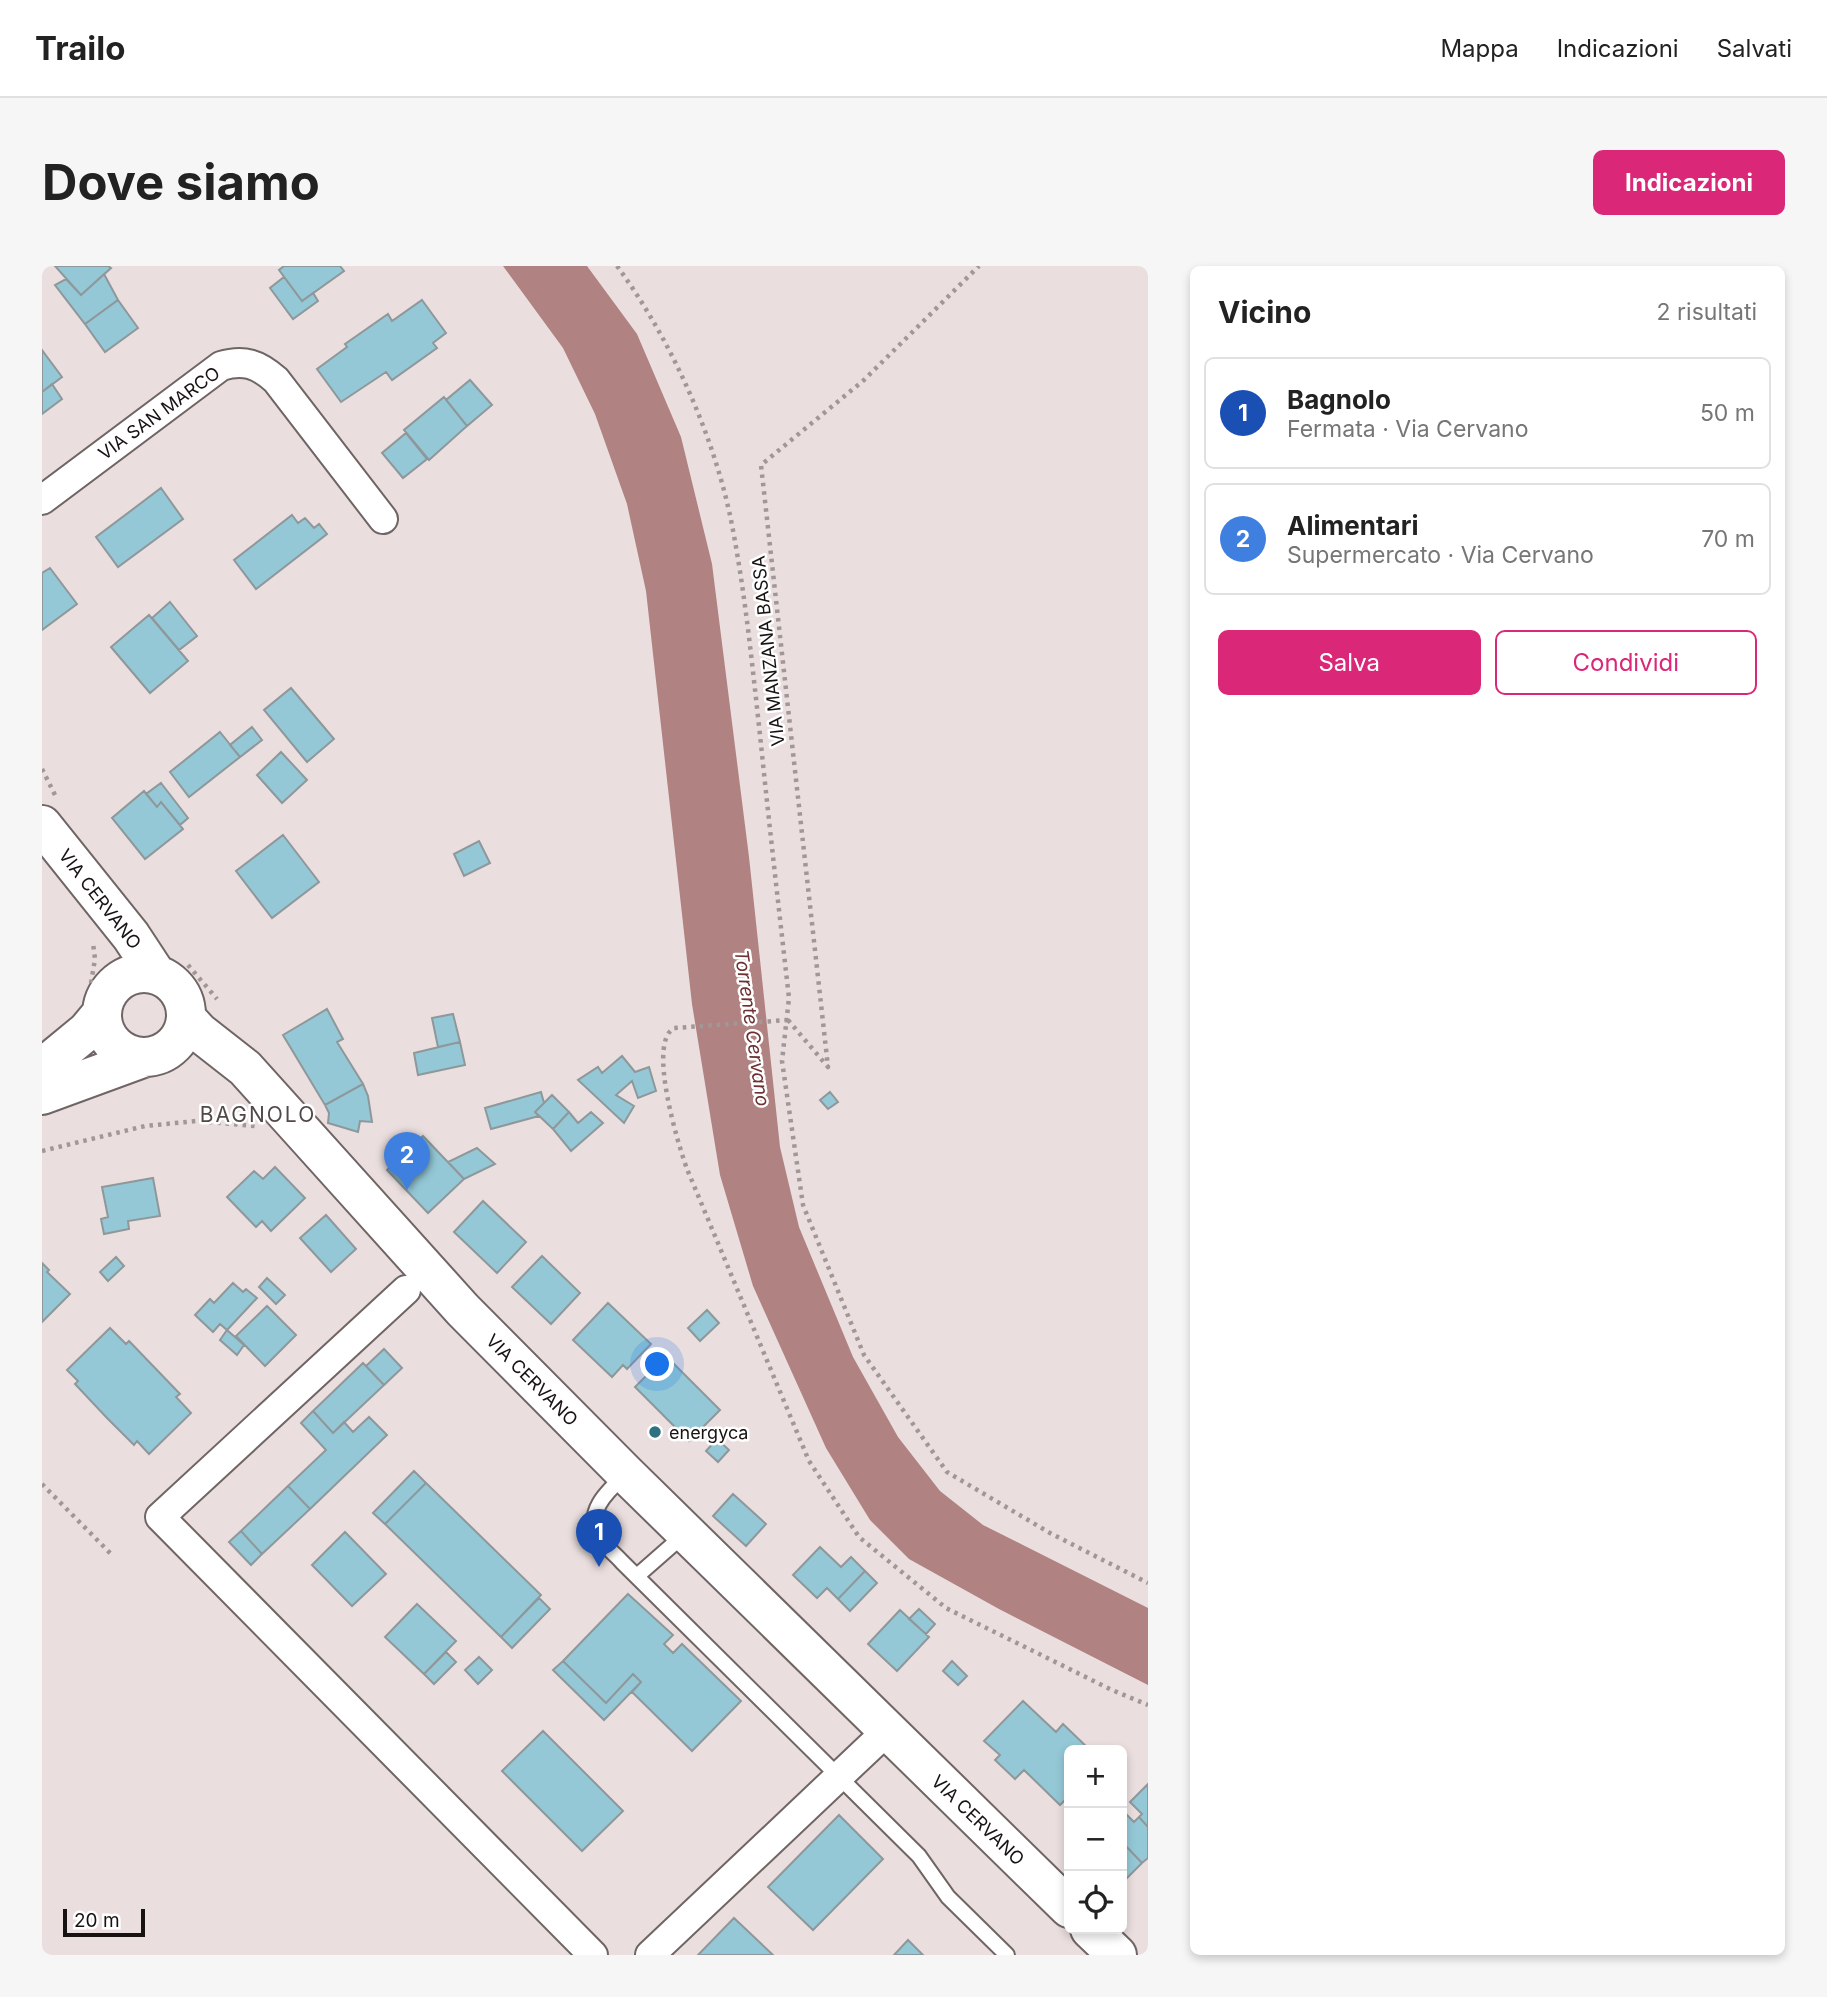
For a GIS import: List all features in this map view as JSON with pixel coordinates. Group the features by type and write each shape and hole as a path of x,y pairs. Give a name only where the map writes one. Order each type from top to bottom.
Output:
{"main road":[{"name":"VIA CERVANO","path":"42,825 131,936 156,974"},
{"path":"42,1068 87,1031 100,998 117,975 117,948 113,934 92,889"},
{"path":"42,1095 168,1051 178,1042 187,1019 187,1007 176,986 156,974 143,972 130,975 100,998"},
{"path":"100,998 103,1026 108,1039 118,1049 130,1056 201,1063 221,1069 266,1112"},
{"name":"VIA CERVANO","path":"187,1019 199,1032 245,1068 266,1112 626,1474 1064,1903"},
{"path":"1095,1934 1117,1955"}],"street":[{"name":"VIA SAN MARCO","path":"42,500 221,366 236,361 252,363 276,380 383,519"},
{"path":"406,1290 160,1517 593,1955"},
{"path":"650,1955 887,1731"}],"lane":[{"path":"626,1474 603,1496 596,1510 598,1536 919,1856 948,1896 1007,1955"},
{"path":"637,1576 686,1533"}],"path":[{"name":"VIA MANZANA BASSA","path":"617,266 633,288 680,372 709,444 730,518 747,621 789,998 788,1020 828,1067 761,465 864,380 979,266"},
{"path":"91,939 100,998"},
{"path":"1148,1583 1050,1533 947,1472 864,1355 803,1205 782,1061 788,1020 674,1028 668,1031 663,1045 664,1070 673,1129 687,1169 809,1461 859,1536 946,1608 1148,1705"},
{"path":"42,1151 145,1126 266,1112"},
{"path":"42,1484 111,1554"}],"water":[{"name":"Torrente Cervano","path":"503,266 587,266 637,334 681,437 712,564 749,857 780,1147 799,1227 853,1357 898,1437 940,1491 983,1525 1148,1608 1148,1685 999,1609 909,1559 870,1520 826,1448 753,1286 720,1175 692,1004 646,591 627,504 595,414 563,348"}],"building":[{"path":"55,266 108,266 111,268 81,295"},
{"path":"284,266 340,266 344,271 302,301 279,270"},
{"path":"104,274 118,300 85,324 55,285 66,279 81,295"},
{"path":"284,277 302,301 313,293 318,301 293,319 270,288"},
{"path":"118,300 138,328 105,352 85,324"},
{"path":"422,300 446,333 433,343 437,348 392,380 386,372 341,402 317,369 347,347 345,344 388,314 392,321"},
{"path":"42,350 62,377 42,392"},
{"path":"470,380 492,405 467,426 446,400"},
{"path":"52,384 62,399 42,414 42,392"},
{"path":"444,397 467,426 429,460 404,430"},
{"path":"406,433 427,459 403,478 382,453"},
{"path":"161,488 183,519 118,567 96,537"},
{"path":"292,515 298,523 305,518 314,528 319,524 327,534 256,589 234,560"},
{"path":"50,568 77,604 42,630 42,573"},
{"path":"170,602 197,636 179,650 152,618"},
{"path":"149,615 188,661 150,693 111,647"},
{"path":"291,688 334,739 307,762 264,710"},
{"path":"252,727 262,740 240,757 230,745"},
{"path":"220,732 240,757 189,797 170,772"},
{"path":"281,752 307,780 282,803 257,775"},
{"path":"161,783 188,818 180,825 161,802 157,807 146,794"},
{"path":"144,791 157,807 161,802 183,829 145,859 112,818"},
{"path":"283,835 319,882 272,918 236,871"},
{"path":"479,841 490,863 464,876 454,854"},
{"path":"327,1009 343,1039 337,1042 363,1084 325,1105 283,1035"},
{"path":"453,1014 460,1042 438,1047 432,1018"},
{"path":"460,1042 465,1065 418,1075 414,1053"},
{"path":"622,1056 635,1072 649,1067 656,1091 638,1098 632,1081 616,1095 634,1106 624,1123 578,1080 598,1067 602,1073"},
{"path":"363,1084 372,1122 360,1121 358,1132 328,1123 329,1113 325,1105"},
{"path":"541,1092 544,1103 535,1112 539,1116 491,1129 485,1108"},
{"path":"830,1092 838,1102 828,1109 820,1100"},
{"path":"552,1095 569,1112 553,1129 535,1112"},
{"path":"569,1112 578,1123 591,1112 603,1123 571,1151 553,1129"},
{"path":"423,1136 464,1179 428,1213 387,1170"},
{"path":"477,1148 495,1164 464,1179 448,1162"},
{"path":"275,1167 305,1198 271,1231 262,1221 256,1227 227,1197 254,1171 263,1179"},
{"path":"153,1178 160,1216 128,1221 129,1229 104,1234 101,1219 108,1217 102,1187"},
{"path":"483,1201 526,1242 497,1273 454,1232"},
{"path":"326,1215 356,1249 331,1272 300,1238"},
{"path":"542,1256 580,1293 551,1324 512,1287"},
{"path":"116,1257 124,1266 108,1281 100,1272"},
{"path":"42,1263 49,1270 47,1272 70,1294 42,1322"},
{"path":"267,1278 285,1295 276,1304 259,1287"},
{"path":"233,1283 243,1292 246,1289 257,1298 227,1330 220,1324 213,1332 195,1315 210,1299 214,1303"},
{"path":"608,1303 651,1344 627,1369 623,1365 612,1377 573,1340"},
{"path":"267,1306 296,1335 265,1366 236,1336"},
{"path":"707,1310 719,1323 700,1341 688,1328"},
{"path":"110,1328 126,1344 129,1341 180,1394 176,1397 191,1413 149,1454 137,1441 134,1445 107,1418 75,1384 78,1381 67,1370"},
{"path":"227,1330 244,1345 237,1355 220,1340"},
{"path":"384,1349 402,1368 384,1385 366,1366"},
{"path":"666,1356 720,1410 689,1441 635,1387"},
{"path":"363,1363 384,1385 333,1433 313,1411"},
{"path":"313,1411 333,1433 344,1422 353,1432 369,1417 387,1435 310,1509 288,1486 326,1450 301,1423"},
{"path":"717,1439 729,1450 718,1462 706,1451"},
{"path":"414,1471 426,1483 385,1524 373,1513"},
{"path":"426,1483 541,1595 501,1637 385,1524"},
{"path":"288,1486 310,1509 262,1554 241,1531"},
{"path":"733,1494 766,1524 746,1546 713,1516"},
{"path":"241,1531 262,1554 251,1565 229,1542"},
{"path":"345,1532 386,1574 352,1606 312,1565"},
{"path":"820,1547 841,1567 851,1557 865,1571 838,1599 827,1588 817,1598 793,1575"},
{"path":"865,1571 877,1583 850,1611 838,1599"},
{"path":"628,1594 673,1635 664,1644 673,1653 682,1644 741,1701 692,1751 632,1692 641,1682 633,1674 606,1703 563,1661"},
{"path":"539,1598 550,1609 512,1648 501,1637"},
{"path":"417,1604 456,1641 424,1674 385,1637"},
{"path":"919,1609 935,1624 926,1634 909,1619"},
{"path":"900,1610 929,1637 897,1671 868,1644"},
{"path":"446,1652 456,1662 434,1684 424,1674"},
{"path":"479,1657 492,1670 478,1684 465,1670"},
{"path":"563,1661 606,1703 633,1674 641,1682 604,1720 553,1670"},
{"path":"952,1661 967,1676 958,1685 943,1671"},
{"path":"1023,1701 1056,1732 1063,1724 1085,1745 1064,1745 1064,1801 1060,1805 1024,1770 1015,1779 995,1760 1000,1755 984,1741"},
{"path":"543,1731 623,1811 582,1851 502,1771"},
{"path":"1148,1784 1148,1827 1139,1817 1142,1814 1130,1802"},
{"path":"839,1815 883,1859 813,1930 768,1887"},
{"path":"1127,1815 1134,1822 1139,1817 1148,1827 1148,1858 1142,1863 1127,1847"},
{"path":"1127,1847 1142,1863 1127,1878"},
{"path":"734,1918 773,1955 698,1955"},
{"path":"908,1940 923,1955 894,1955"}],"place":[{"name":"Alimentari","path":"407,1190"},
{"name":"energyca","path":"655,1432"},
{"name":"Bagnolo","path":"599,1567"}],"district":[{"name":"BAGNOLO","path":"258,1114"}]}
